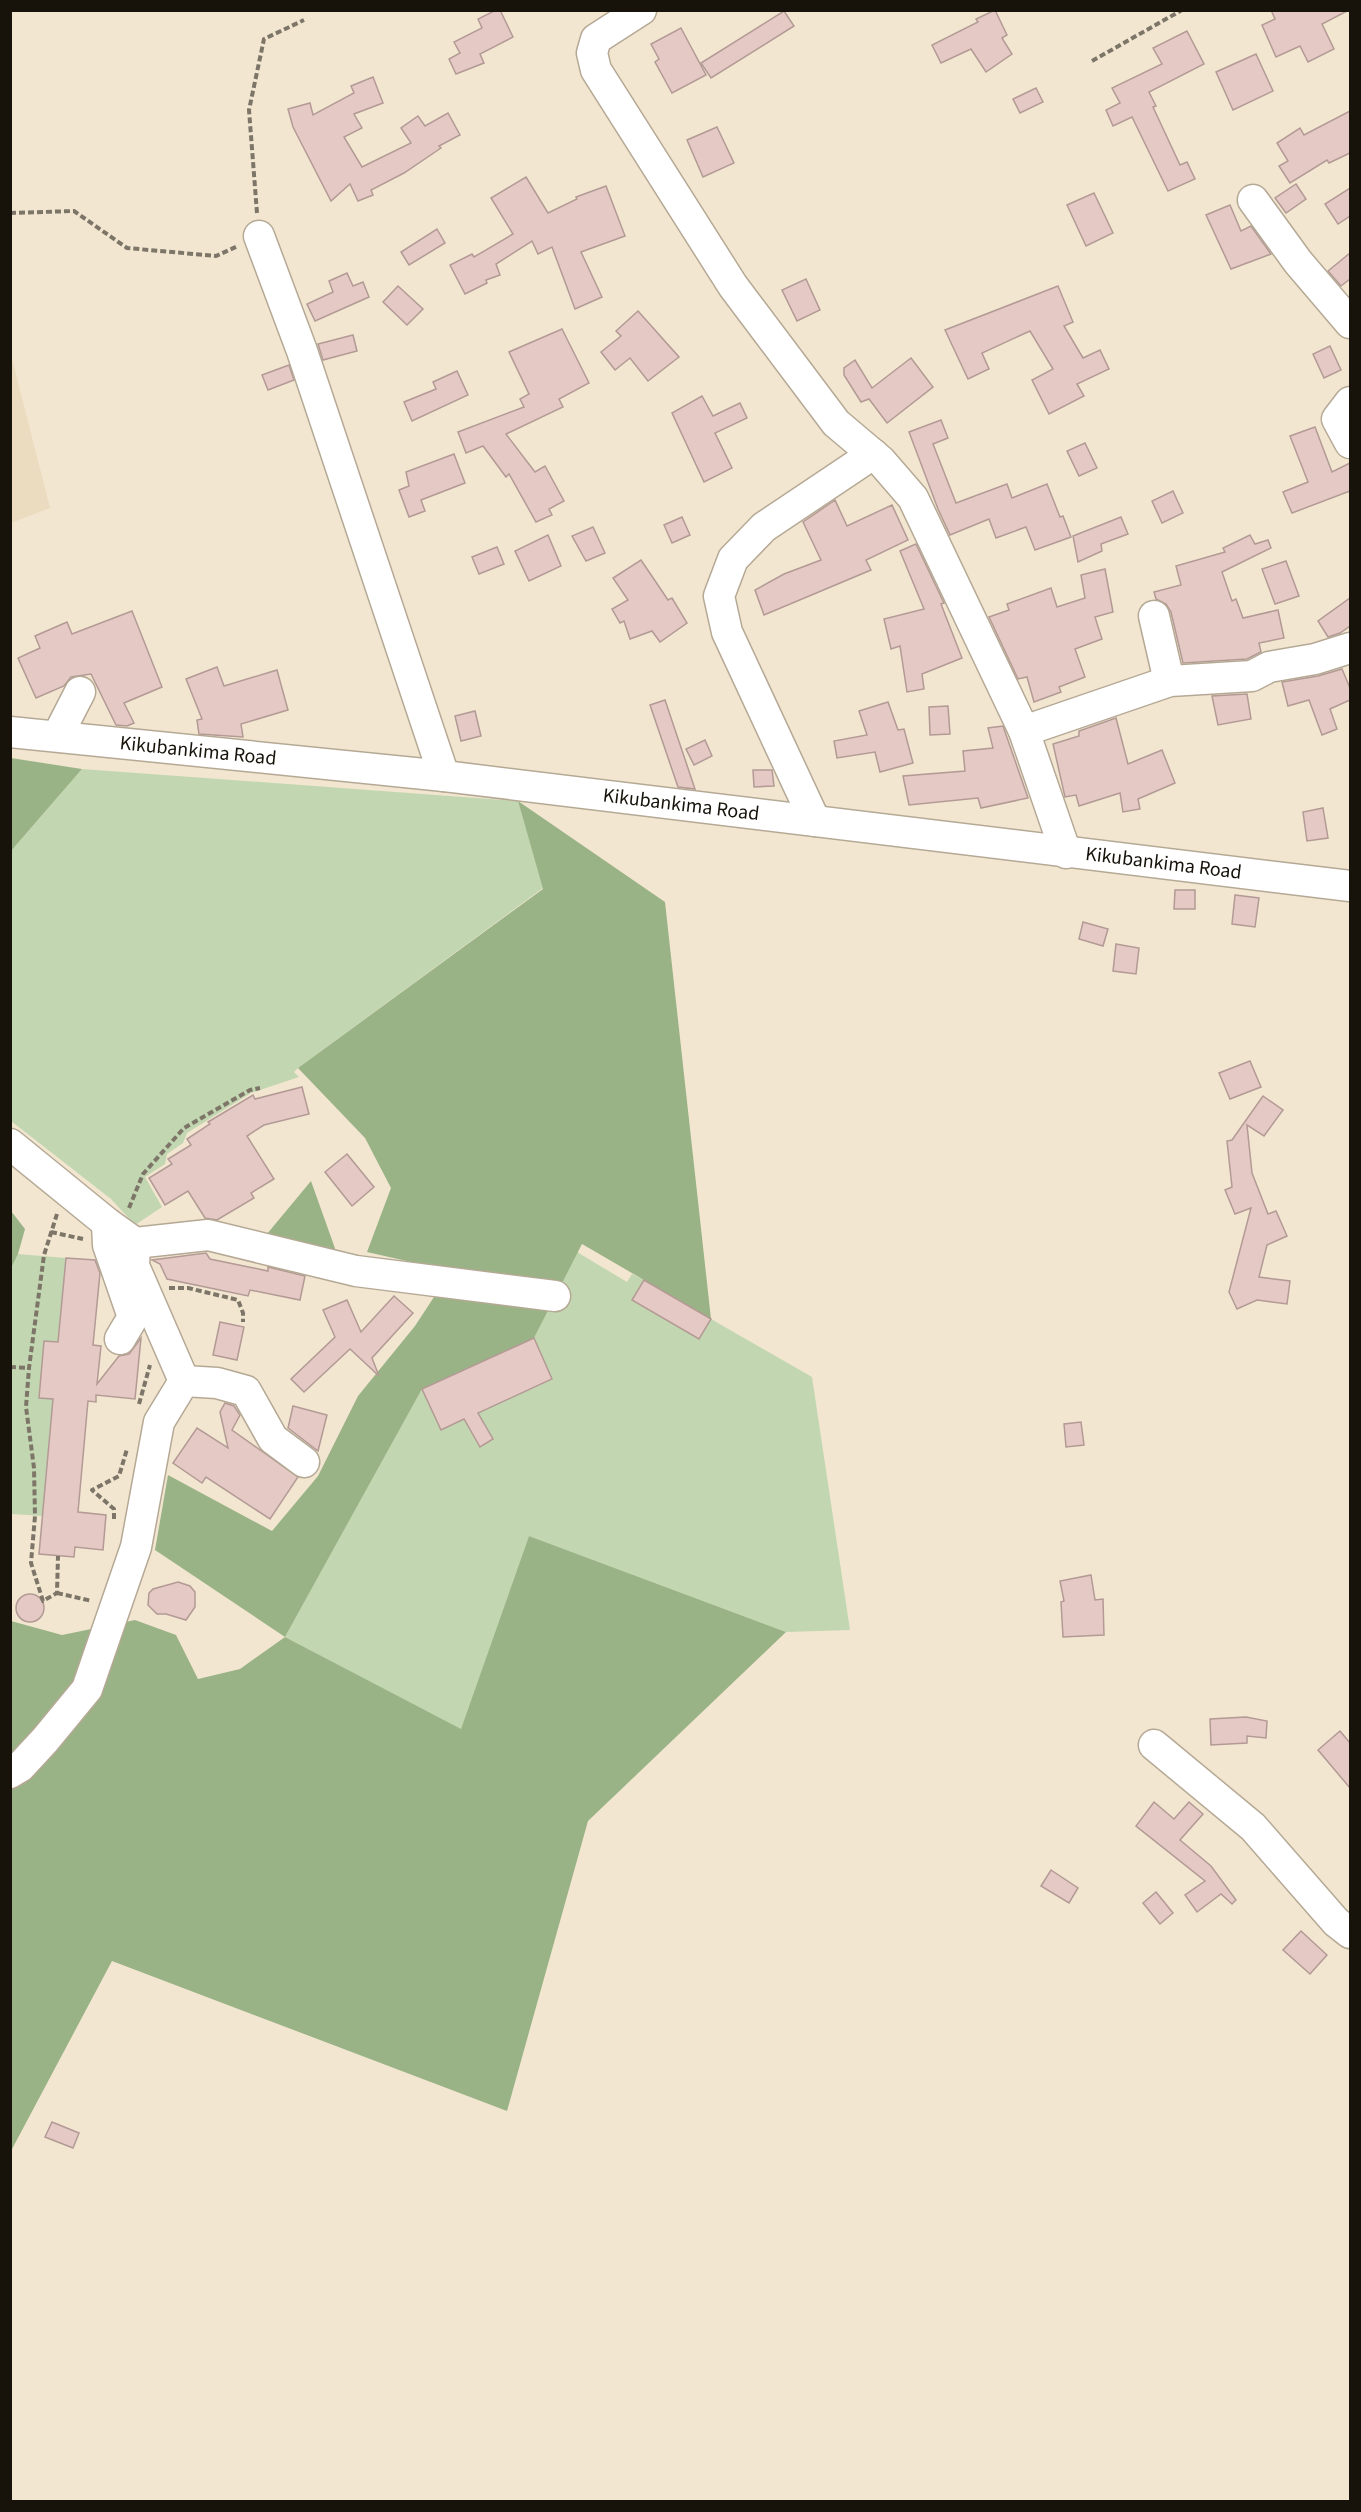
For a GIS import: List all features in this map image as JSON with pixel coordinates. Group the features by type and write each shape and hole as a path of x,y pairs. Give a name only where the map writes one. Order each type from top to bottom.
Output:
{"street":[{"path":"641,10 596,39 592,53 596,70 733,286 836,423 873,454 913,498 1024,731 1066,853"},
{"path":"1253,200 1298,262 1350,323"},
{"path":"259,237 306,362 444,776"},
{"path":"1350,402 1336,419 1350,443"},
{"path":"815,821 728,632 719,596 733,559 764,527 873,454"},
{"path":"1154,616 1169,681"},
{"path":"1024,731 1169,681 1252,676 1269,667 1316,659 1350,648"},
{"path":"62,737 62,727 80,692"},
{"name":"Kikubankima Road","path":"10,732 444,776 1350,886"},
{"path":"10,1144 65,1188 117,1236 134,1266 184,1381"},
{"path":"117,1236 208,1235 356,1271 555,1296"},
{"path":"117,1236 133,1317 120,1339"},
{"path":"184,1381 217,1383 246,1391 273,1439 304,1462"},
{"path":"10,1773 20,1767 87,1689 136,1548 159,1422 184,1381"},
{"path":"1154,1744 1253,1827 1336,1922 1350,1933"}],"path":[{"path":"1092,61 1182,10"},
{"path":"10,213 74,212 127,248 216,256 259,237 249,110 251,100 264,39 304,20"},
{"path":"51,1232 117,1236 143,1174 184,1128 250,1090 260,1088"},
{"path":"65,1188 44,1255 29,1368 26,1407 34,1468 35,1516 31,1563 43,1601 57,1593 116,1607"},
{"path":"144,1289 188,1288 238,1300 243,1313 243,1322"},
{"path":"10,1367 29,1368"},
{"path":"57,1593 58,1556"}],"shaded area":[{"path":"10,351 50,508 11,523 10,523"}],"green space":[{"path":"10,758 82,769 11,851"},
{"path":"82,769 518,801 543,888 298,1068 294,1072 299,1077 251,1093 187,1133 183,1143 167,1154 165,1164 145,1177 162,1207 135,1225 111,1199 11,1121 11,851"},
{"path":"518,801 665,902 711,1319 582,1244 534,1338 422,1389 285,1637 155,1550 168,1475 272,1531 318,1476 358,1396 415,1326 451,1271 367,1252 391,1188 365,1138 298,1068 543,889"},
{"path":"311,1181 337,1254 262,1240"},
{"path":"11,1211 25,1229 18,1254 11,1268"},
{"path":"577,1252 627,1282 632,1274 644,1280 633,1300 699,1338 711,1319 812,1377 850,1630 786,1632 529,1536 461,1730 285,1637 422,1389 441,1430 552,1379 534,1338"},
{"path":"18,1254 66,1258 58,1342 44,1342 39,1397 53,1399 43,1516 11,1514 10,1268"},
{"path":"529,1536 786,1632 588,1821 507,2111 112,1961 11,2151 11,1621 62,1635 135,1620 176,1635 198,1679 240,1669 285,1637 461,1729"}],"building":[{"path":"500,10 513,37 480,54 484,63 456,74 449,59 460,53 454,42 482,28 478,19"},
{"path":"995,10 1007,35 1002,38 1012,54 986,72 971,49 941,63 932,45 978,22 976,19"},
{"path":"1271,10 1349,10 1322,24 1334,49 1308,62 1300,46 1276,57 1262,25 1275,19"},
{"path":"784,11 794,26 711,78 701,63"},
{"path":"681,28 706,75 672,93 655,62 659,59 651,44"},
{"path":"1187,31 1204,64 1149,92 1156,106 1153,107 1180,165 1187,162 1195,179 1168,191 1132,117 1113,126 1106,110 1120,103 1112,88 1162,64 1153,48"},
{"path":"1256,54 1273,91 1233,110 1216,72"},
{"path":"373,77 383,103 354,114 362,128 344,137 362,167 411,143 401,128 418,116 425,126 448,113 460,135 439,146 441,148 404,173 371,190 373,195 358,201 350,184 331,201 293,127 288,109 310,103 313,115 354,93 351,86"},
{"path":"1036,88 1043,102 1020,113 1013,99"},
{"path":"1350,111 1350,153 1329,163 1327,160 1290,183 1279,166 1288,161 1277,143 1300,128 1304,135"},
{"path":"717,127 734,163 703,177 687,140"},
{"path":"526,177 548,213 577,199 576,197 606,186 625,236 581,252 602,297 575,309 552,247 538,254 532,241 496,264 500,275 486,280 487,283 465,294 450,265 472,254 474,257 513,234 491,198"},
{"path":"1296,184 1306,199 1286,213 1275,198"},
{"path":"1350,188 1350,216 1338,224 1325,204"},
{"path":"1094,193 1113,233 1086,246 1067,205"},
{"path":"1230,205 1241,231 1251,226 1271,254 1231,269 1206,215"},
{"path":"437,229 445,243 409,265 401,252"},
{"path":"1350,253 1350,279 1341,286 1328,271"},
{"path":"347,273 353,286 363,282 369,297 315,321 307,304 333,292 329,281"},
{"path":"806,279 820,310 797,321 782,290"},
{"path":"398,286 423,309 407,325 383,302"},
{"path":"1058,286 1073,322 1064,326 1083,358 1100,350 1109,369 1077,384 1084,396 1049,414 1032,380 1053,369 1030,331 982,353 989,369 968,379 945,330"},
{"path":"638,311 679,357 648,381 630,358 615,370 601,352 621,336 616,331"},
{"path":"562,329 589,383 559,399 563,407 506,434 535,472 545,466 564,501 549,509 552,515 536,522 509,474 506,477 483,446 466,453 458,432 524,407 520,399 529,394 509,352"},
{"path":"353,335 357,351 323,360 318,344"},
{"path":"1330,346 1341,370 1324,378 1313,354"},
{"path":"911,358 933,387 887,423 869,399 861,402 844,375 844,368 855,360 872,388"},
{"path":"289,365 294,380 268,390 262,375"},
{"path":"457,371 468,395 412,421 404,402 436,389 433,382"},
{"path":"702,396 713,416 740,403 747,418 715,433 732,468 704,482 672,413"},
{"path":"941,420 948,438 933,444 956,503 1007,484 1012,498 1047,484 1071,537 1035,550 1026,527 996,538 989,519 950,535 909,432"},
{"path":"1315,427 1332,472 1350,463 1350,491 1292,513 1283,492 1308,482 1290,436"},
{"path":"1085,443 1097,468 1079,476 1067,451"},
{"path":"454,454 465,483 421,500 425,511 409,517 399,490 409,486 406,472"},
{"path":"1173,491 1183,513 1162,523 1152,501"},
{"path":"835,500 847,526 892,505 908,540 866,560 871,570 764,615 755,590 784,574 821,560 803,522"},
{"path":"682,517 690,535 672,543 664,525"},
{"path":"1121,517 1128,534 1101,544 1102,551 1078,562 1073,536"},
{"path":"593,527 605,553 586,561 572,536"},
{"path":"548,535 561,566 529,581 515,551"},
{"path":"1250,535 1255,544 1268,540 1271,548 1222,572 1232,601 1236,599 1243,618 1278,610 1284,638 1259,643 1261,652 1247,659 1183,663 1171,612 1166,604 1156,599 1154,592 1181,585 1176,566 1225,552 1223,548"},
{"path":"916,544 944,603 941,604 962,658 922,674 924,689 907,692 900,646 891,649 884,619 924,609 900,551"},
{"path":"497,547 504,564 479,574 472,557"},
{"path":"641,560 668,600 672,598 687,623 660,642 652,631 630,639 624,621 620,623 612,609 628,600 613,578"},
{"path":"1286,561 1299,596 1275,604 1262,569"},
{"path":"1105,569 1113,612 1095,617 1102,639 1075,649 1085,677 1059,687 1061,692 1034,702 1027,677 1018,679 989,617 1009,610 1007,604 1051,588 1057,607 1085,598 1081,575"},
{"path":"1350,598 1350,626 1328,637 1318,621"},
{"path":"132,611 162,687 124,703 134,723 127,726 116,725 91,674 71,677 64,686 36,698 18,658 40,648 35,636 67,622 72,634"},
{"path":"217,667 224,686 277,670 288,710 241,724 243,737 199,734 197,720 202,719 186,679"},
{"path":"1342,669 1350,688 1350,700 1330,709 1337,729 1322,735 1309,700 1288,706 1282,682"},
{"path":"1247,694 1251,719 1218,725 1212,696"},
{"path":"665,700 695,789 678,787 650,705"},
{"path":"888,702 898,730 904,729 913,763 880,772 875,752 837,758 834,741 867,735 859,711"},
{"path":"948,706 950,734 930,735 929,707"},
{"path":"475,711 481,736 461,741 455,716"},
{"path":"1116,718 1128,764 1162,750 1175,783 1138,799 1140,809 1123,812 1120,793 1079,806 1076,795 1065,797 1053,744 1079,736 1079,731"},
{"path":"1003,726 1028,798 981,808 978,798 909,805 903,776 965,771 963,751 993,748 988,728"},
{"path":"705,740 712,756 694,765 686,749"},
{"path":"753,770 772,770 774,786 754,787"},
{"path":"1323,808 1328,838 1307,841 1303,812"},
{"path":"1175,890 1195,890 1195,909 1174,909"},
{"path":"1235,895 1259,898 1255,927 1232,924"},
{"path":"1083,922 1108,929 1103,946 1079,939"},
{"path":"1116,944 1139,948 1136,974 1113,971"},
{"path":"1250,1061 1261,1087 1230,1099 1219,1073"},
{"path":"302,1087 309,1114 264,1125 247,1136 274,1179 251,1193 254,1198 217,1220 205,1218 188,1191 165,1205 149,1178 172,1164 168,1159 191,1145 187,1139 210,1124 208,1122 253,1095 255,1099"},
{"path":"1263,1096 1283,1110 1264,1136 1247,1125 1252,1173 1268,1214 1276,1211 1287,1236 1267,1245 1259,1277 1290,1281 1287,1304 1257,1300 1237,1309 1229,1292 1251,1208 1235,1214 1225,1190 1232,1187 1227,1141 1232,1140"},
{"path":"347,1154 374,1187 352,1206 325,1172"},
{"path":"206,1253 210,1259 268,1271 268,1267 305,1276 300,1300 250,1290 248,1296 167,1279 160,1264 152,1260"},
{"path":"66,1258 95,1260 100,1273 93,1345 101,1346 97,1384 119,1356 129,1354 141,1338 135,1399 96,1395 96,1402 88,1401 78,1512 106,1515 103,1550 75,1547 74,1557 39,1554 53,1399 39,1398 44,1341 58,1342"},
{"path":"644,1280 711,1319 699,1339 632,1300"},
{"path":"394,1296 413,1313 372,1358 379,1376 350,1349 304,1392 291,1379 335,1337 323,1310 347,1300 361,1332"},
{"path":"220,1322 244,1327 237,1360 213,1355"},
{"path":"534,1338 552,1379 478,1413 493,1439 480,1447 464,1419 441,1430 422,1389"},
{"path":"225,1403 234,1406 240,1415 232,1430 298,1477 270,1519 206,1477 202,1483 173,1463 197,1428 228,1448 220,1412"},
{"path":"293,1406 327,1415 318,1451 288,1428"},
{"path":"1081,1422 1084,1445 1066,1447 1064,1424"},
{"path":"1091,1575 1095,1600 1103,1599 1104,1635 1063,1637 1061,1602 1064,1601 1060,1581"},
{"path":"178,1582 190,1586 195,1592 195,1607 186,1620 166,1614 157,1614 148,1605 149,1593 153,1589"},
{"path":"30,1594 40,1598 44,1608 40,1618 30,1622 20,1618 16,1608 20,1598"},
{"path":"1246,1717 1267,1721 1266,1738 1247,1736 1247,1743 1211,1745 1210,1719"},
{"path":"1340,1731 1350,1743 1350,1788 1318,1750"},
{"path":"1154,1802 1174,1819 1189,1802 1203,1814 1180,1840 1211,1866 1236,1900 1232,1904 1221,1894 1197,1912 1185,1895 1205,1881 1136,1826"},
{"path":"1051,1870 1078,1888 1069,1903 1041,1886"},
{"path":"1156,1892 1173,1913 1160,1924 1143,1903"},
{"path":"1301,1931 1327,1955 1310,1974 1283,1950"},
{"path":"52,2122 79,2133 73,2148 45,2137"}]}
